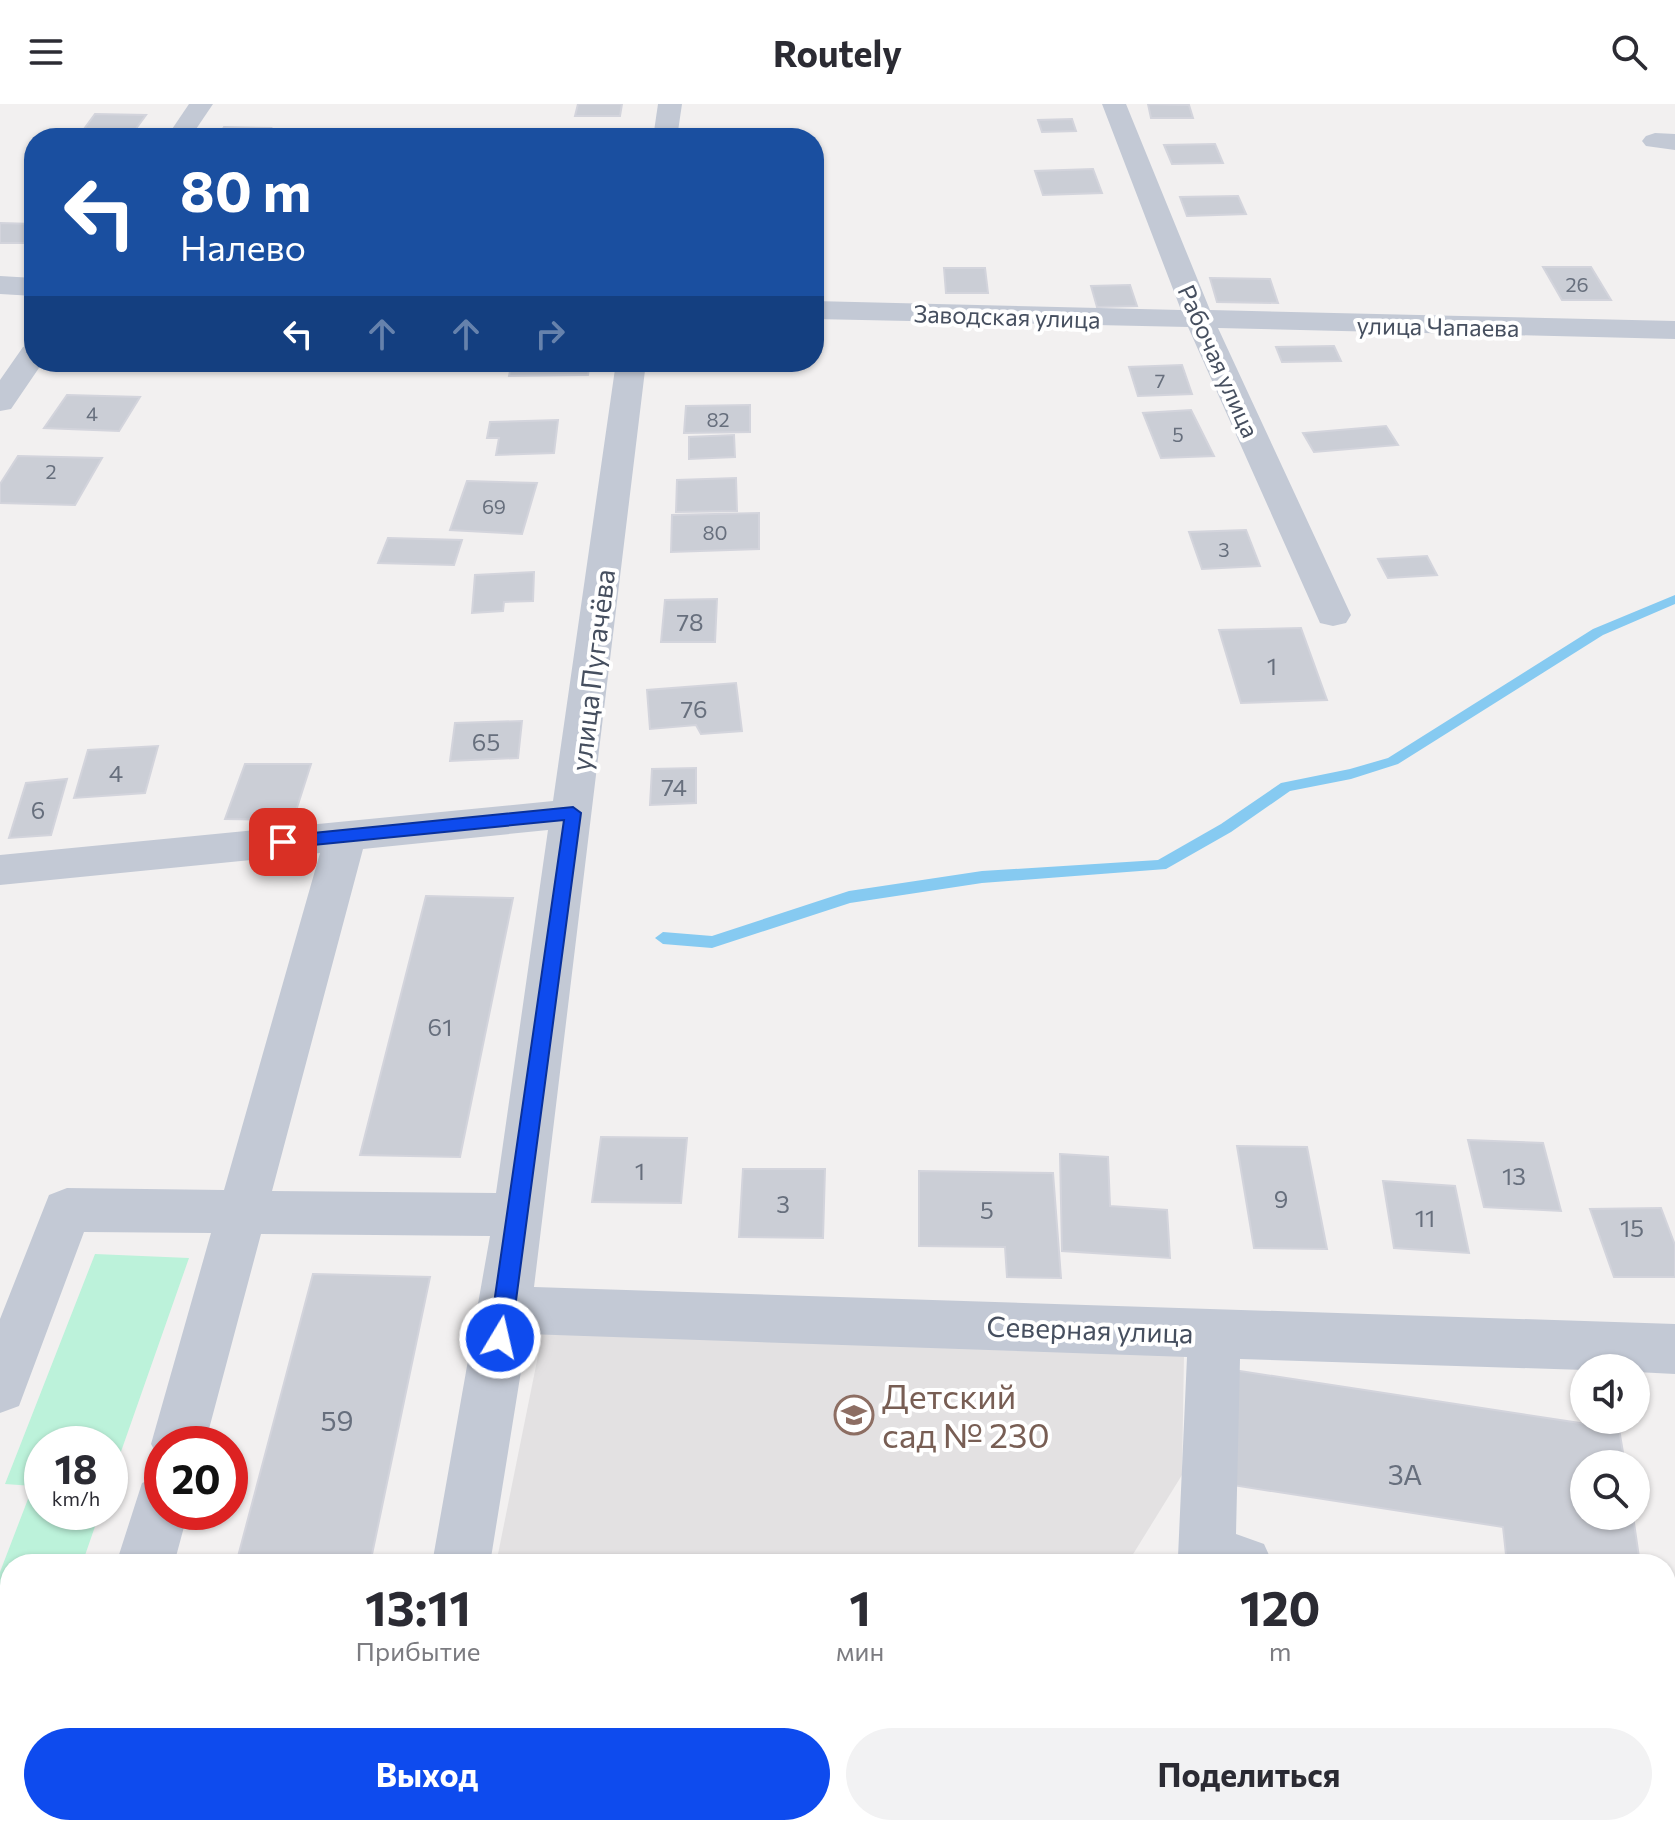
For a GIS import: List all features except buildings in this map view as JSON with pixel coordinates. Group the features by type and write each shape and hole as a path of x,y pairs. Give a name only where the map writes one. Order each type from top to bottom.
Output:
{"street":[{"path":"185,128 201,104"},
{"path":"666,128 670,104"},
{"name":"Рабочая улица","path":"1114,104 1200,321 1333,615"},
{"path":"0,285 24,286"},
{"name":"Заводская улица","path":"824,310 1200,321"},
{"name":"улица Чапаева","path":"1200,321 1675,330"},
{"path":"0,402 24,367"},
{"name":"улица Пугачёва","path":"463,1554 505,1310 630,372"},
{"path":"0,870 573,813"},
{"path":"183,1426 346,835"},
{"path":"0,1388 67,1210 518,1215"},
{"name":"Северная улица","path":"505,1310 1675,1349"},
{"path":"1214,1333 1218,1554"},
{"path":"148,1554 154,1530"}],"shaded area":[{"name":"Детский сад № 230","path":"543,1331 1184,1354 1182,1475 1133,1554 498,1554"}],"green space":[{"path":"95,1254 189,1258 128,1432 128,1426 28,1426"},
{"path":"24,1435 24,1485 5,1484"},
{"path":"24,1509 24,1530 94,1530 85,1554 7,1554"}],"waterway":[{"path":"663,938 712,942 849,897 982,877 1161,865 1226,828 1286,787 1351,774 1393,761 1598,632 1675,599"}],"place":[{"name":"Детский сад № 230","path":"854,1415"}],"route":[{"path":"283,842 573,813 500,1338"}]}
